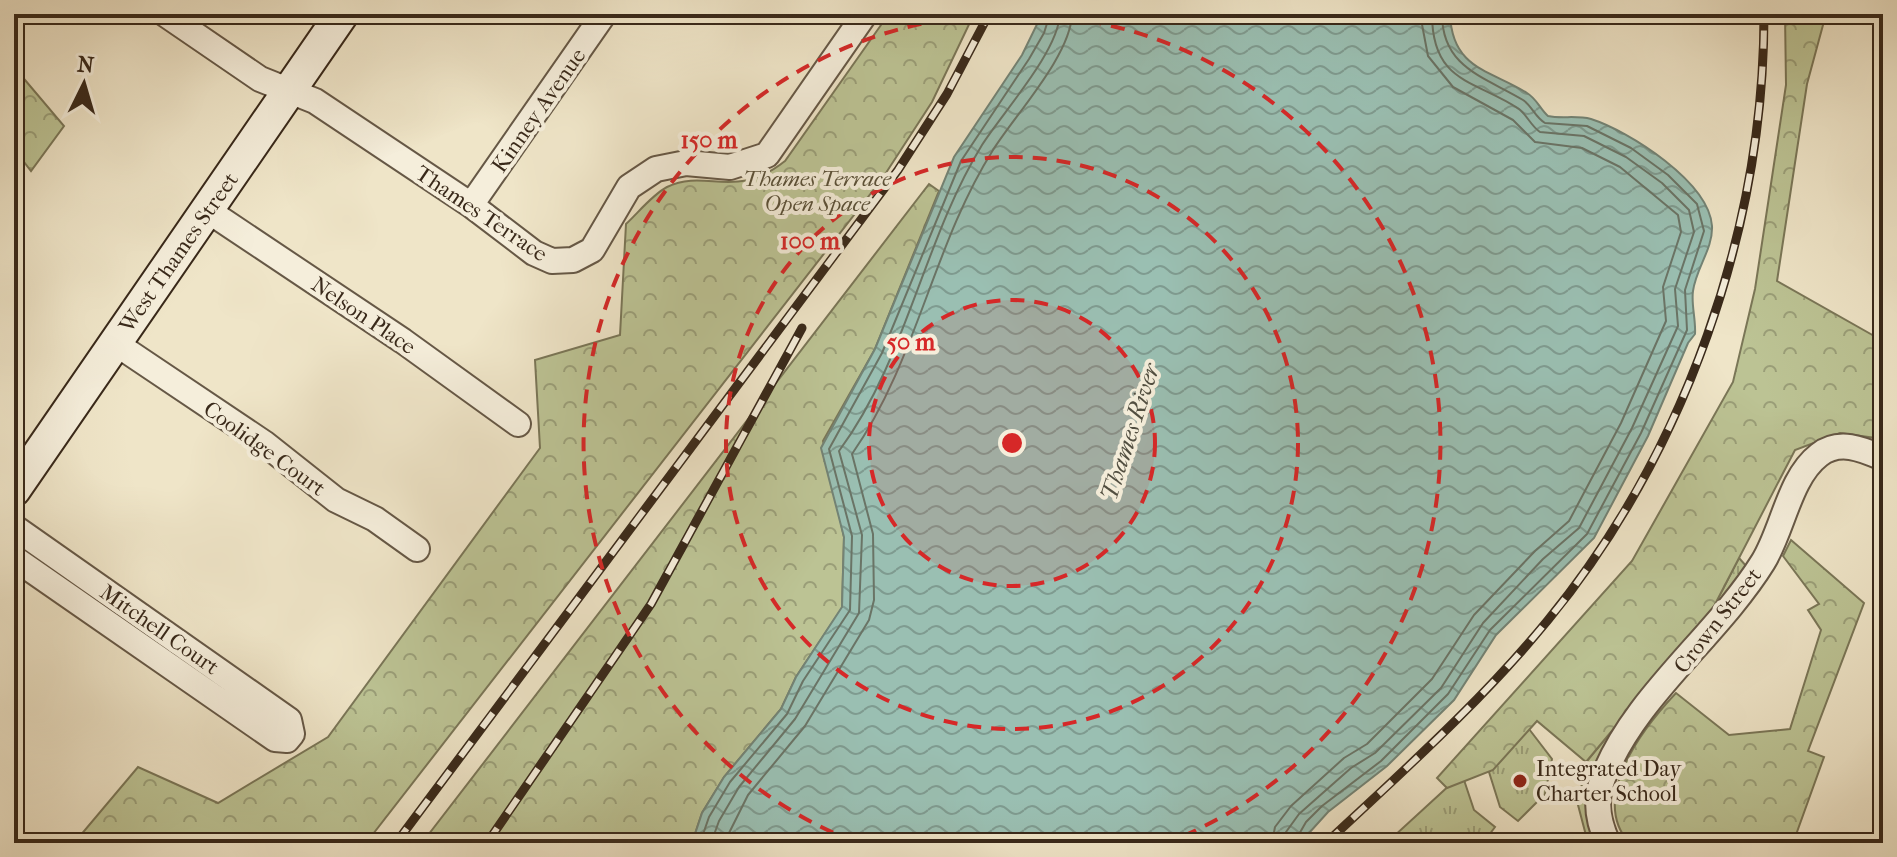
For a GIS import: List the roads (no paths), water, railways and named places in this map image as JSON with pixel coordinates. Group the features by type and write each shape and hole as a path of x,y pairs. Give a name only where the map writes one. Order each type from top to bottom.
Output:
{"main road":[{"name":"West Thames Street","path":"17,481 342,14"}],"street":[{"name":"Thames Terrace","path":"165,14 260,79 315,101 471,205 534,253 552,261 573,260 592,250 629,187 656,169 686,163 730,167 767,155 865,14"},
{"name":"Kinney Avenue","path":"471,205 604,14"},
{"name":"Nelson Place","path":"207,210 403,341 518,424"},
{"name":"Coolidge Court","path":"115,343 264,443 336,500 375,519 417,549"},
{"name":"Crown Street","path":"1608,843 1598,809 1605,772 1645,711 1724,618 1756,573 1772,548 1808,467 1821,453 1840,446 1883,458"},
{"name":"Mitchell Court","path":"14,527 289,720 293,726 290,737 275,739 14,558"}],"water":[{"name":"Thames River","path":"1042,14 1450,14 1452,32 1458,46 1475,66 1527,93 1548,116 1591,119 1626,135 1665,160 1697,192 1707,209 1712,234 1693,291 1695,334 1688,343 1648,436 1594,538 1496,635 1454,700 1387,766 1328,812 1300,843 692,843 702,813 724,777 781,709 796,677 842,607 844,537 821,448 875,349 954,157 1022,55"}],"railway":[{"path":"396,843 898,170 947,94 989,14"},
{"path":"1326,843 1441,735 1523,650 1597,555 1640,485 1677,412 1707,335 1732,256 1750,176 1760,95 1764,14"},
{"path":"487,843 651,604 802,328"}],"place":[{"name":"Integrated Day Charter School","path":"1520,781"}],"park label":[{"name":"Thames Terrace Open Space","path":"817,190"}]}
